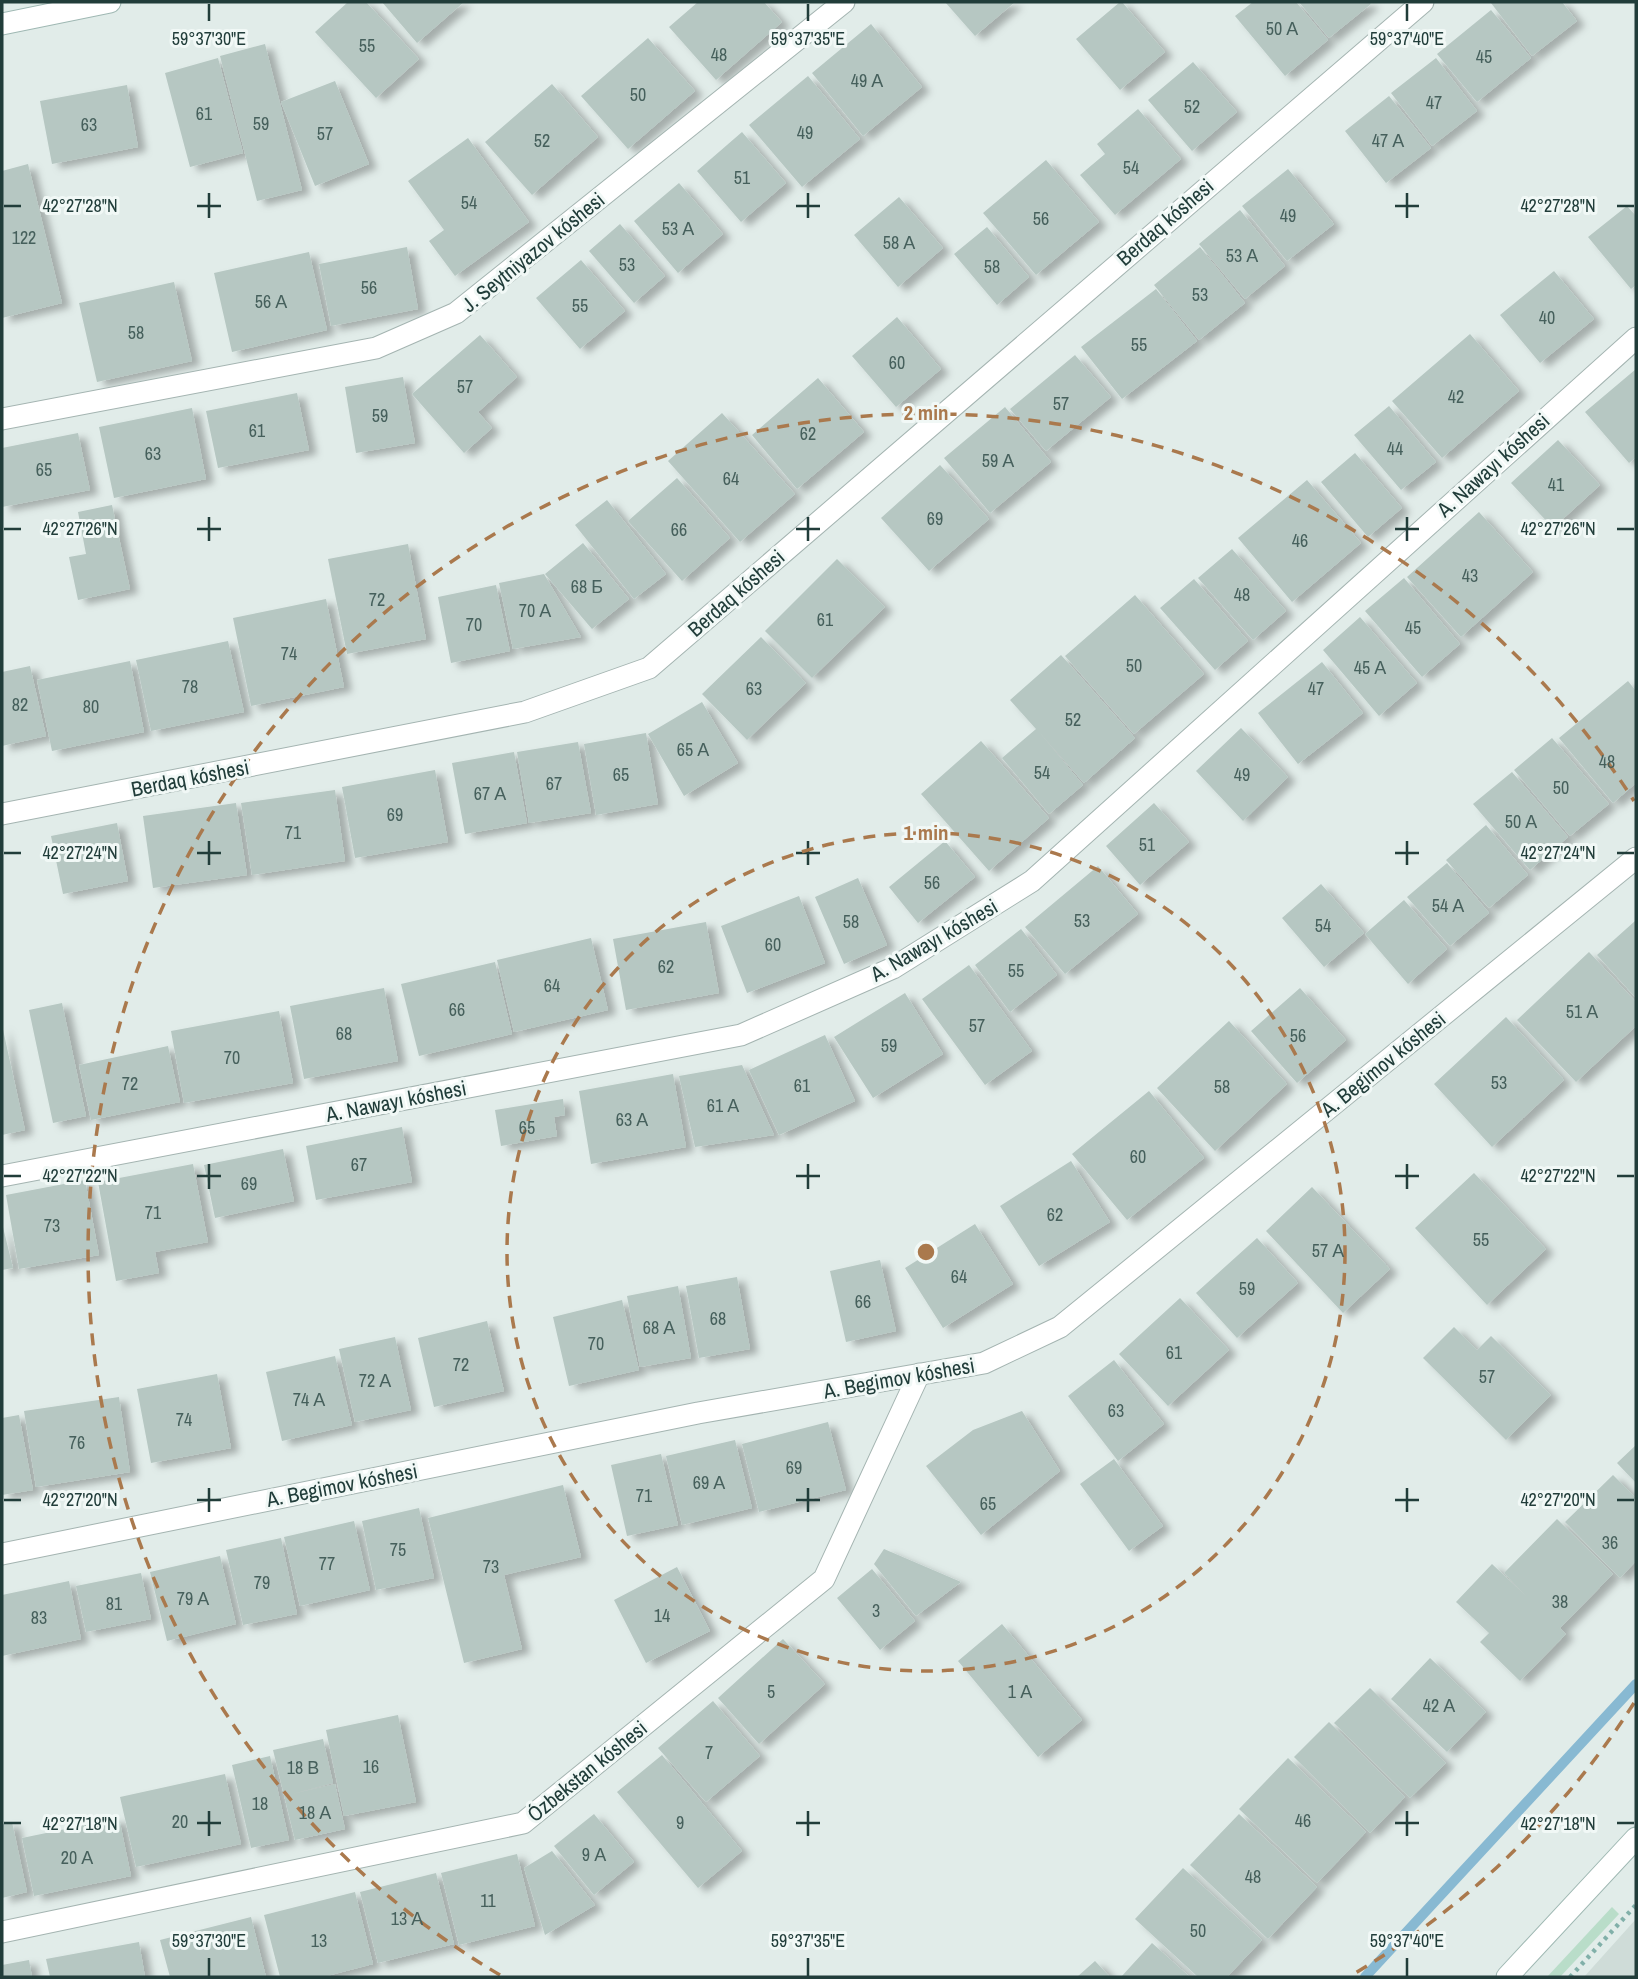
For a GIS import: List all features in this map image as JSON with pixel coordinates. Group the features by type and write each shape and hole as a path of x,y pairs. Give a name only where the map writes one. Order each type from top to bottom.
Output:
{"street":[{"path":"2,24 110,2"},
{"name":"J. Seytniyazov kóshesi","path":"2,419 376,348 456,313 844,2"},
{"name":"Berdaq kóshesi","path":"2,814 525,712 649,668 1423,2"},
{"name":"A. Nawayı kóshesi","path":"2,1176 741,1035 893,968 1032,881 1636,338"},
{"name":"A. Begimov kóshesi","path":"2,1554 698,1413 984,1363 1060,1327 1636,858"},
{"name":"Ózbekstan kóshesi","path":"2,1932 523,1823 824,1579 919,1374"},
{"path":"1507,1977 1636,1838"}],"path":[{"path":"1570,1977 1636,1905"}],"shaded area":[{"path":"1636,1919 1636,1977 1584,1977"}],"green space":[{"path":"1612,1907 1619,1914 1560,1977 1547,1977"}],"building":[{"path":"348,2 366,2 419,59 376,98 315,32"},
{"path":"382,2 464,2 417,43"},
{"path":"698,2 764,2 782,22 716,80 669,27"},
{"path":"945,2 1015,2 975,36"},
{"path":"1120,2 1165,52 1120,90 1076,39"},
{"path":"1253,2 1296,2 1328,40 1285,76 1235,16"},
{"path":"1299,2 1369,2 1371,4 1329,38"},
{"path":"1562,2 1577,21 1532,56 1491,3"},
{"path":"1491,10 1531,58 1477,102 1437,54"},
{"path":"871,24 922,87 863,136 812,73"},
{"path":"648,38 695,91 628,149 581,96"},
{"path":"265,44 302,190 257,201 220,56"},
{"path":"218,58 243,153 190,167 165,73"},
{"path":"1436,58 1477,111 1432,146 1391,93"},
{"path":"1193,62 1237,112 1192,151 1148,100"},
{"path":"808,76 860,139 802,187 749,125"},
{"path":"335,81 369,164 315,186 281,102"},
{"path":"552,84 598,137 532,195 485,142"},
{"path":"127,85 138,147 52,164 40,101"},
{"path":"1389,96 1431,148 1386,183 1345,131"},
{"path":"1138,109 1181,159 1115,215 1080,175 1105,154 1097,144"},
{"path":"742,132 786,183 741,222 697,171"},
{"path":"468,138 529,222 455,276 429,241 444,230 408,181"},
{"path":"1046,160 1099,222 1036,275 983,213"},
{"path":"28,164 62,303 2,318 2,171"},
{"path":"1288,169 1334,224 1287,261 1242,206"},
{"path":"679,183 723,234 678,273 634,221"},
{"path":"899,197 943,248 898,287 854,235"},
{"path":"1627,206 1636,216 1636,285 1631,289 1588,237"},
{"path":"1240,210 1285,266 1245,299 1199,244"},
{"path":"620,224 665,276 634,303 589,251"},
{"path":"987,227 1029,277 997,305 954,254"},
{"path":"407,247 418,309 331,326 319,264"},
{"path":"1200,247 1245,303 1199,340 1154,285"},
{"path":"309,252 327,330 232,352 214,273"},
{"path":"581,260 625,311 580,349 536,298"},
{"path":"1554,271 1594,319 1540,363 1500,315"},
{"path":"174,282 192,361 97,382 79,303"},
{"path":"1156,289 1197,341 1122,399 1081,347"},
{"path":"897,317 941,369 896,407 852,356"},
{"path":"1470,334 1519,391 1442,458 1392,401"},
{"path":"480,335 517,377 478,412 492,428 464,453 412,394"},
{"path":"1075,355 1111,397 1046,451 1010,409"},
{"path":"1636,369 1636,457 1629,463 1585,412"},
{"path":"403,377 415,443 356,453 345,387"},
{"path":"818,378 864,432 797,489 752,435"},
{"path":"297,393 309,450 218,468 206,411"},
{"path":"1389,406 1436,462 1401,490 1354,435"},
{"path":"1005,407 1051,462 990,513 944,458"},
{"path":"192,408 206,479 114,498 99,427"},
{"path":"722,413 795,494 740,542 668,461"},
{"path":"78,433 90,490 2,507 2,448"},
{"path":"1558,440 1600,485 1553,528 1511,483"},
{"path":"1355,453 1402,508 1368,537 1321,482"},
{"path":"940,465 989,519 929,571 881,518"},
{"path":"677,478 730,538 682,581 628,521"},
{"path":"1307,480 1361,543 1292,602 1238,538"},
{"path":"607,500 666,574 634,599 575,525"},
{"path":"112,505 130,589 78,600 69,557 86,554 78,512"},
{"path":"1479,512 1533,572 1461,637 1407,577"},
{"path":"583,543 629,599 592,629 545,574"},
{"path":"408,544 426,639 347,654 328,559"},
{"path":"1232,549 1286,611 1253,640 1198,578"},
{"path":"837,559 885,607 812,678 765,631"},
{"path":"544,574 581,637 513,649 499,583"},
{"path":"1404,578 1460,644 1422,677 1365,611"},
{"path":"1194,579 1248,641 1215,670 1160,608"},
{"path":"496,585 510,651 451,663 438,597"},
{"path":"1135,595 1204,674 1134,734 1065,656"},
{"path":"326,599 344,687 251,706 233,618"},
{"path":"1360,617 1417,683 1379,716 1323,650"},
{"path":"761,637 806,683 747,740 702,694"},
{"path":"228,641 244,712 151,731 136,660"},
{"path":"1061,655 1135,738 1084,783 1040,733 1083,785 1049,814 1002,758 1036,729 1010,700"},
{"path":"130,661 144,732 52,751 37,680"},
{"path":"1322,662 1363,713 1298,764 1258,713"},
{"path":"30,666 46,736 2,746 2,672"},
{"path":"1628,681 1636,691 1636,783 1613,803 1559,738"},
{"path":"702,702 738,763 684,796 648,734"},
{"path":"1241,728 1288,777 1243,821 1196,771"},
{"path":"646,733 658,804 596,815 584,744"},
{"path":"1552,738 1609,804 1570,836 1514,770"},
{"path":"981,741 1049,818 989,871 921,794"},
{"path":"578,742 591,813 529,823 517,752"},
{"path":"514,752 527,823 465,834 452,763"},
{"path":"435,770 448,842 355,858 342,787"},
{"path":"1512,772 1568,837 1530,870 1473,804"},
{"path":"335,790 345,861 252,875 241,803"},
{"path":"236,803 247,875 153,888 143,816"},
{"path":"1154,803 1189,842 1140,885 1106,846"},
{"path":"117,823 128,881 63,894 51,836"},
{"path":"1486,825 1528,875 1489,908 1446,860"},
{"path":"945,841 975,877 918,923 889,887"},
{"path":"1447,863 1489,913 1450,946 1407,897"},
{"path":"1098,866 1138,914 1065,974 1025,927"},
{"path":"858,878 887,945 844,964 815,897"},
{"path":"1321,884 1364,933 1324,967 1282,918"},
{"path":"799,896 825,963 747,993 721,926"},
{"path":"1404,900 1447,949 1408,984 1365,934"},
{"path":"706,922 719,993 626,1010 613,939"},
{"path":"1636,922 1636,998 1597,955"},
{"path":"1021,929 1057,975 1010,1012 975,965"},
{"path":"591,938 608,1010 514,1032 497,960"},
{"path":"1589,952 1636,1002 1636,1026 1576,1082 1517,1020"},
{"path":"495,962 512,1034 419,1056 401,984"},
{"path":"969,965 1032,1051 985,1085 922,999"},
{"path":"384,988 398,1061 304,1079 290,1006"},
{"path":"1300,988 1346,1040 1297,1083 1251,1031"},
{"path":"905,993 943,1054 873,1098 834,1037"},
{"path":"62,1003 86,1116 53,1123 29,1010"},
{"path":"279,1011 293,1083 184,1103 171,1031"},
{"path":"1506,1017 1564,1080 1492,1147 1434,1084"},
{"path":"1229,1021 1287,1084 1215,1151 1157,1088"},
{"path":"2,1025 25,1130 2,1135"},
{"path":"825,1035 855,1101 779,1135 749,1070"},
{"path":"168,1046 180,1102 91,1120 79,1065"},
{"path":"742,1065 774,1135 695,1147 679,1076"},
{"path":"673,1074 686,1147 591,1164 579,1091"},
{"path":"1149,1091 1204,1158 1127,1220 1072,1154"},
{"path":"563,1099 565,1115 554,1117 557,1136 501,1146 495,1110"},
{"path":"402,1127 412,1182 316,1200 306,1146"},
{"path":"283,1149 294,1201 215,1218 204,1165"},
{"path":"1071,1161 1110,1222 1039,1266 1000,1206"},
{"path":"193,1164 208,1242 155,1252 159,1273 116,1281 98,1182"},
{"path":"1474,1173 1546,1249 1487,1305 1415,1228"},
{"path":"85,1180 99,1255 19,1269 6,1195"},
{"path":"1312,1187 1390,1269 1343,1313 1266,1231"},
{"path":"2,1223 13,1268 2,1270"},
{"path":"975,1224 1013,1284 943,1328 905,1268"},
{"path":"1257,1238 1298,1283 1237,1338 1196,1293"},
{"path":"880,1260 896,1331 846,1342 830,1271"},
{"path":"737,1277 750,1349 699,1358 686,1286"},
{"path":"678,1286 691,1358 640,1367 627,1296"},
{"path":"1180,1298 1229,1350 1168,1406 1119,1354"},
{"path":"622,1300 639,1370 569,1386 553,1317"},
{"path":"487,1321 504,1391 434,1407 418,1338"},
{"path":"1454,1327 1477,1350 1491,1336 1551,1395 1506,1440 1423,1358"},
{"path":"395,1337 411,1410 355,1422 339,1349"},
{"path":"335,1356 352,1425 282,1441 266,1372"},
{"path":"1114,1360 1164,1424 1118,1461 1068,1396"},
{"path":"217,1374 231,1448 151,1463 137,1389"},
{"path":"119,1397 130,1472 36,1487 24,1411"},
{"path":"1022,1411 1060,1471 981,1535 926,1466 973,1430"},
{"path":"19,1415 33,1490 2,1495 2,1418"},
{"path":"828,1422 846,1490 759,1512 742,1444"},
{"path":"735,1440 752,1508 682,1525 666,1456"},
{"path":"1636,1445 1636,1483 1617,1463"},
{"path":"661,1454 678,1525 627,1536 611,1465"},
{"path":"1114,1459 1163,1526 1129,1551 1080,1484"},
{"path":"1613,1475 1636,1498 1636,1561 1620,1578 1565,1522"},
{"path":"563,1485 581,1557 504,1575 522,1649 464,1663 428,1518"},
{"path":"419,1508 434,1578 376,1590 362,1521"},
{"path":"1557,1519 1613,1574 1560,1628 1566,1634 1520,1681 1480,1642 1489,1633 1456,1602 1492,1564 1526,1596 1504,1573"},
{"path":"354,1521 370,1590 300,1606 284,1537"},
{"path":"281,1538 297,1614 243,1625 226,1550"},
{"path":"884,1549 961,1582 916,1616 874,1564"},
{"path":"220,1556 236,1624 167,1641 150,1572"},
{"path":"677,1567 710,1631 646,1663 614,1600"},
{"path":"872,1569 915,1621 880,1650 837,1598"},
{"path":"141,1573 151,1619 86,1632 76,1586"},
{"path":"69,1581 81,1639 2,1656 2,1595"},
{"path":"1002,1624 1082,1720 1038,1757 958,1661"},
{"path":"783,1639 825,1684 759,1744 718,1698"},
{"path":"1430,1658 1486,1712 1447,1752 1391,1699"},
{"path":"1370,1688 1446,1763 1410,1798 1334,1723"},
{"path":"713,1701 760,1756 706,1802 658,1748"},
{"path":"398,1715 416,1802 344,1816 326,1730"},
{"path":"1329,1722 1405,1797 1370,1833 1294,1757"},
{"path":"323,1739 333,1783 292,1794 335,1784 345,1829 295,1840 273,1750"},
{"path":"662,1755 742,1851 698,1888 617,1792"},
{"path":"270,1756 289,1840 251,1848 232,1765"},
{"path":"1288,1758 1366,1832 1317,1883 1239,1809"},
{"path":"225,1774 241,1844 136,1867 120,1797"},
{"path":"594,1814 634,1862 594,1895 554,1846"},
{"path":"1239,1814 1317,1887 1268,1939 1190,1865"},
{"path":"119,1818 131,1876 34,1896 22,1838"},
{"path":"12,1822 27,1892 2,1898 2,1824"},
{"path":"552,1851 595,1905 545,1935 524,1868"},
{"path":"517,1854 535,1926 459,1945 441,1873"},
{"path":"1183,1868 1262,1940 1227,1977 1198,1977 1135,1919"},
{"path":"436,1873 454,1944 378,1963 360,1892"},
{"path":"355,1892 373,1964 323,1977 280,1977 264,1915"},
{"path":"251,1917 266,1977 170,1977 160,1940"},
{"path":"139,1942 145,1977 50,1977 46,1959"},
{"path":"1152,1943 1190,1977 1121,1977"},
{"path":"29,1960 32,1977 2,1977 2,1965"},
{"path":"1095,1961 1110,1977 1077,1977"}],"waterway":[{"path":"1365,1977 1636,1684"}]}
